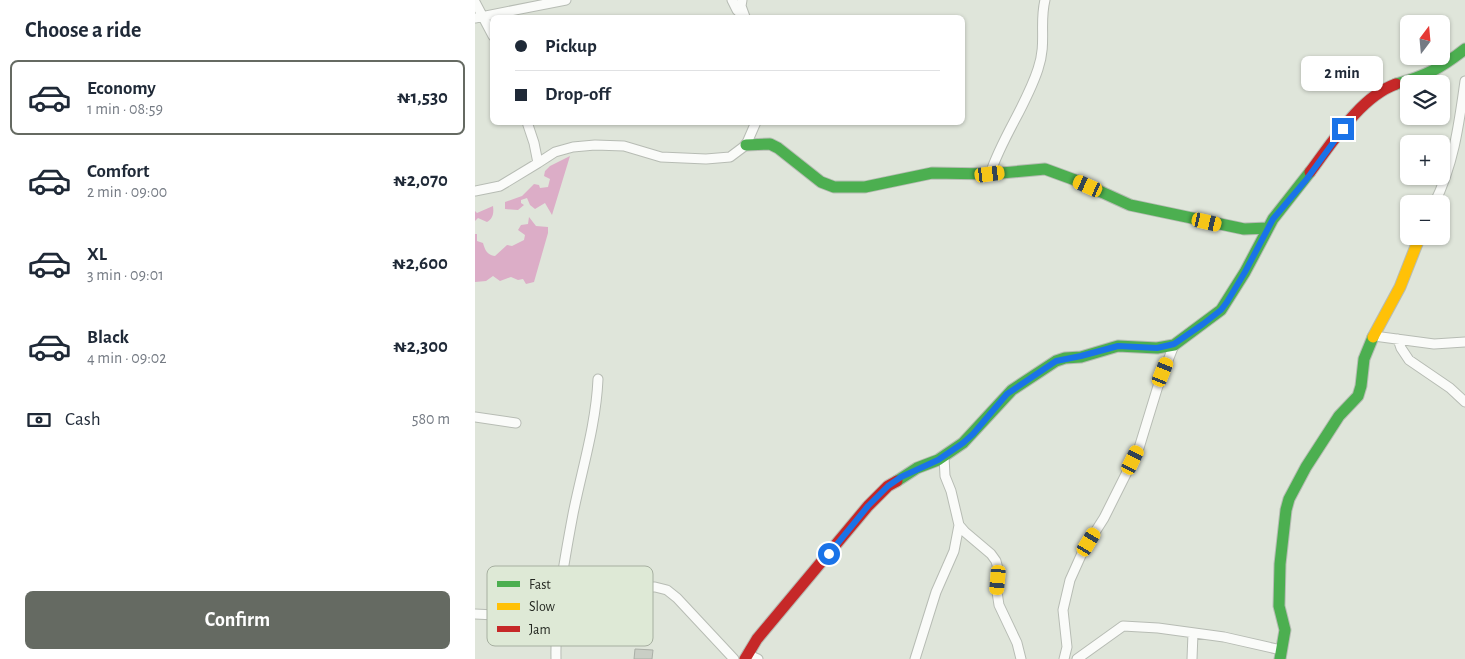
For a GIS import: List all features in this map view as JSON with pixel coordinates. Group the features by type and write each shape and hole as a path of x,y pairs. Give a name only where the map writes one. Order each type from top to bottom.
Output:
{"street":[{"path":"479,17 566,0"},
{"path":"732,0 737,10 743,15"},
{"path":"742,0 741,6 744,15"},
{"path":"990,174 1000,147 1020,112 1038,69 1044,48 1042,15 1045,0"},
{"path":"475,2 479,17 490,32"},
{"path":"750,658 757,639 881,493 901,477 944,456 973,434 1007,394 1056,361 1118,346 1157,348 1174,344 1221,310 1245,272 1268,228 1343,129 1373,97 1394,84 1419,78 1446,64 1465,49"},
{"path":"1438,195 1456,143 1465,80"},
{"path":"528,125 538,163"},
{"path":"475,191 500,186 555,152 573,147 595,145 624,146 661,157 706,159 730,157 746,144 755,125"},
{"path":"746,144 769,144 778,148 815,178 835,187 865,187 932,173 990,174 1045,169 1130,205 1244,229 1268,228"},
{"path":"1077,659 1123,626 1158,628 1232,638 1281,655 1285,630 1279,606 1280,564 1289,499 1306,467 1339,416 1358,396 1364,359 1400,287 1416,245"},
{"path":"1374,336 1434,344 1465,342"},
{"path":"1399,339 1406,356 1450,388 1465,402"},
{"path":"1064,659 1067,647 1063,610 1070,580 1083,551 1104,518 1139,448 1158,386 1174,344"},
{"path":"564,566 573,514 596,412 598,379"},
{"path":"475,417 516,423"},
{"path":"915,659 936,592 953,551 959,525 951,491 945,476 944,456"},
{"path":"959,525 991,554 995,561 998,569 997,592 999,605 1017,643 1021,659"},
{"path":"653,587 667,590 677,598 734,659"},
{"path":"1191,659 1193,633"},
{"path":"556,646 556,659"}],"shaded area":[{"path":"570,156 552,215 545,203 535,209 530,205 527,198 521,200 521,203 524,205 518,210 505,209 505,202 522,196 534,184 539,185 540,188 548,187 550,179 544,176 545,171 550,166"},
{"path":"493,206 493,215 489,221 478,218 475,221 475,211 477,213"},
{"path":"529,217 536,226 548,227 534,282 526,284 523,279 518,280 511,277 500,281 493,276 486,281 475,282 475,234 477,234 477,241 483,243 487,252 495,256 507,245 512,246 524,240 525,235 518,230 521,225 528,224"}],"building":[{"path":"635,649 653,650 652,659 634,659"}],"traffic: fast":[{"path":"1396,84 1433,71 1465,49"},
{"path":"746,145 770,144 778,148 821,182 834,187 865,187 932,173 990,174 1045,169 1075,180 1130,205 1244,229 1268,228"},
{"path":"897,481 917,468 938,460 963,443 1012,390 1056,361 1065,358 1081,357 1118,346 1157,348 1174,345 1221,310 1245,272 1273,219 1310,172"},
{"path":"1280,659 1285,630 1279,606 1280,564 1289,499 1306,467 1339,416 1358,396 1364,359 1373,337"}],"traffic: slow":[{"path":"1373,337 1400,287 1416,245"}],"traffic: jam":[{"path":"1310,172 1337,135 1359,110 1370,99 1396,84"},
{"path":"745,659 757,639 868,506 888,486 897,481"}],"route":[{"path":"829,554 853,523 888,486 917,468 938,460 963,443 1007,394 1056,361 1093,354 1118,346 1157,348 1174,344 1221,310 1245,272 1273,219 1306,180 1343,129"}]}
